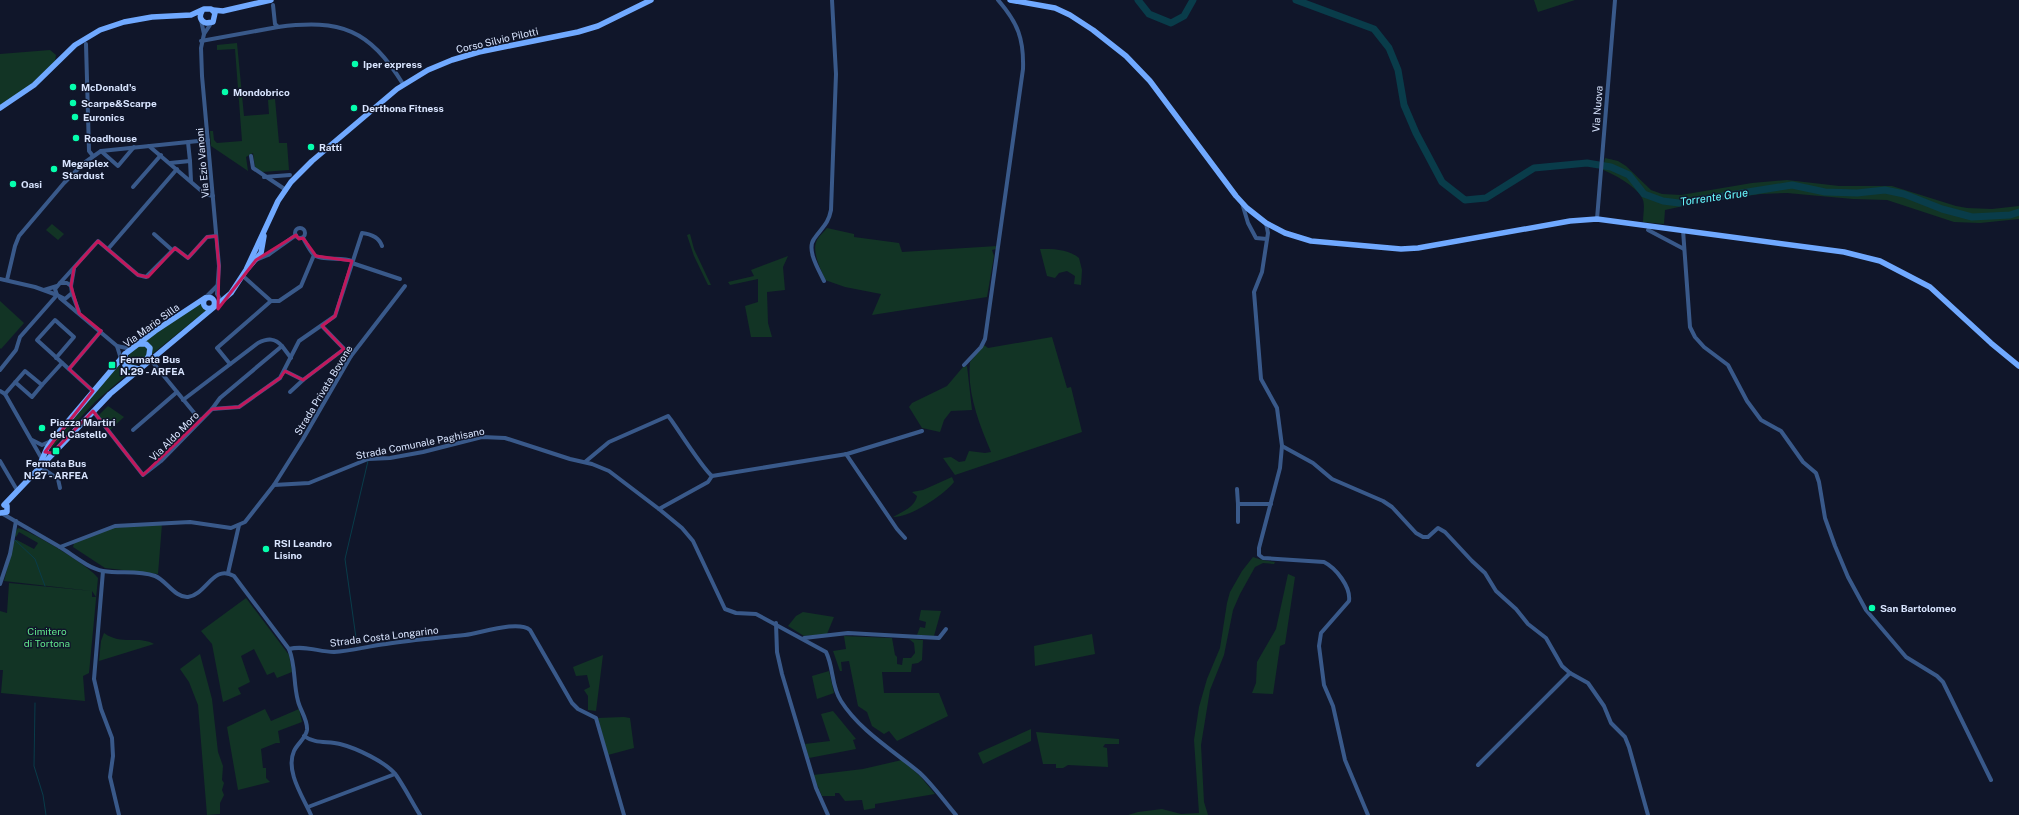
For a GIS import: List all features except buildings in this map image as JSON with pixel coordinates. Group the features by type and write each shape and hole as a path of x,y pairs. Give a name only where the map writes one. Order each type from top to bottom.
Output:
{"main road":[{"name":"Corso Silvio Pilotti","path":"150,357 212,307 221,303 231,293 243,276 257,250 266,228 286,190 312,162 403,84 428,70 452,60 479,52 578,32 598,26 651,0"},
{"path":"1010,0 1055,8 1070,15 1093,30 1126,56 1150,81 1242,203 1266,223 1285,233 1311,241 1401,249 1431,246 1570,221 1597,219 1844,252 1880,262 1930,287 1991,343 2019,366"},
{"path":"0,108 34,85 75,45 100,30 124,22 152,17 186,16 207,8 223,11 272,3"},
{"path":"186,16 201,20 208,24 233,9"},
{"path":"213,10 216,16 214,21"},
{"path":"201,20 200,15 202,11"},
{"path":"257,250 256,255 258,258"},
{"name":"Corso Silvio Pilotti","path":"246,270 258,258"},
{"path":"208,298 214,303 212,307 209,308 204,306 203,301 208,298 231,293"},
{"name":"Via Mario Silla","path":"39,466 53,439 123,356 137,344 208,298"},
{"path":"2,509 39,466 92,411 142,367 150,357 150,350 148,346 137,344"},
{"path":"123,356 124,366 142,367"}],"street":[{"path":"824,281 812,247 813,240 827,224 831,210 836,74 832,0"},
{"path":"964,365 981,347 985,339 1023,69 1023,48 1019,31 998,0"},
{"name":"Via Nuova","path":"1597,219 1615,0"},
{"path":"272,3 275,24 278,27"},
{"path":"201,20 204,34"},
{"name":"Via Ezio Vanoni","path":"214,21 204,34 201,41 202,76 220,266 218,297"},
{"path":"201,41 278,27 321,24 336,26 362,36 382,53 403,84"},
{"path":"86,44 89,150 93,156"},
{"path":"7,280 15,246 19,236 64,183 93,156 101,151 208,140"},
{"path":"188,142 191,181"},
{"path":"149,146 205,194 213,196"},
{"path":"101,151 118,166 134,147"},
{"path":"133,187 161,155"},
{"path":"251,156 252,168 286,190"},
{"path":"170,163 190,161"},
{"path":"108,249 177,169"},
{"path":"264,176 290,175"},
{"path":"1242,203 1248,223 1256,238 1267,239"},
{"path":"1266,223 1267,239 1262,272 1254,292 1261,379 1277,408 1282,446 1280,468 1259,548 1259,555 1263,558 1324,562 1332,566 1347,589 1349,601 1321,633 1319,646 1324,685 1333,706 1345,760 1368,815"},
{"path":"258,258 271,253 296,235 297,229 302,228 306,233 303,238"},
{"path":"1648,230 1684,249"},
{"path":"1683,230 1690,327 1694,337 1704,347 1728,365 1755,413 1761,420 1781,431 1803,462 1816,473 1825,518 1834,546 1848,577 1866,610 1906,657 1937,676 1943,682 1991,780"},
{"name":"Via Aldo Moro","path":"92,411 143,475 161,461 212,409 239,407 280,378 285,371 299,341 335,316 362,232 370,234 380,240 382,246"},
{"path":"154,234 172,250"},
{"path":"296,235 303,238 314,255"},
{"path":"58,297 55,289 58,284 98,241 138,275 143,277 149,275 172,250 176,248 188,258 207,237 216,236"},
{"path":"257,250 271,253"},
{"path":"314,255 345,258 352,262 400,279"},
{"path":"230,364 217,348 271,301 279,301 301,286 314,255"},
{"path":"74,268 71,286 79,313"},
{"path":"243,276 271,301"},
{"path":"0,279 44,290 58,297 117,346 123,356"},
{"path":"44,290 58,284 67,283 71,286"},
{"path":"208,298 219,284"},
{"name":"Strada Privata Bovone","path":"274,485 303,439 351,356 405,286"},
{"path":"0,370 16,350 20,338 58,297 69,297 72,293"},
{"path":"56,358 74,337 55,320 37,340 56,358 62,363 68,369 93,391"},
{"path":"322,326 351,356"},
{"path":"68,369 101,332"},
{"path":"183,400 264,340 274,340 282,346 291,358"},
{"path":"117,346 131,349"},
{"path":"212,409 220,398 282,346"},
{"path":"290,392 344,349"},
{"path":"150,357 200,420"},
{"path":"15,382 32,397 62,363"},
{"path":"4,394 25,371 42,386"},
{"path":"285,371 304,380"},
{"path":"0,391 4,394 42,458"},
{"path":"133,430 177,392"},
{"path":"585,462 609,442 668,416 673,420 686,444 712,476"},
{"path":"659,509 708,482 712,476 846,454 922,431"},
{"name":"Strada Comunale Paghisano","path":"274,485 309,483 360,461 423,452 482,437 505,438 610,471 682,528 693,541 725,609 736,613 756,614 803,638 826,652 830,660 836,693 849,712 862,726 922,775 956,815"},
{"path":"32,440 42,445 53,439"},
{"path":"1282,446 1313,463 1332,479 1383,501 1392,507 1416,533 1423,537 1428,536 1438,528 1445,532 1485,573 1496,590 1516,608 1528,624 1546,638 1562,666 1570,673 1588,682 1602,701 1611,723 1625,737 1630,747 1648,815"},
{"path":"36,449 52,453"},
{"path":"846,454 906,538"},
{"path":"0,461 18,490"},
{"path":"39,466 58,479 60,488"},
{"path":"60,547 115,526 190,522 222,528 239,526 245,522 274,485"},
{"path":"1237,489 1238,522"},
{"path":"1238,504 1271,504"},
{"path":"2,509 16,521 93,567 103,571 140,573 155,576 179,594 187,597 204,588 214,576 221,573 228,573 234,576 289,649 293,660 298,700 307,726 304,736 291,759 295,781 311,815"},
{"path":"0,584 10,554 16,521"},
{"path":"228,573 239,526"},
{"path":"103,571 94,679 99,703 112,738 113,756 110,777 119,815"},
{"path":"776,624 777,652 782,674 816,788 828,815"},
{"name":"Strada Costa Longarino","path":"289,649 309,648 323,652 336,652 409,640 466,635 511,626 526,627 530,630 572,703 578,709 596,718 624,815"},
{"path":"803,638 848,633 939,638 946,629"},
{"path":"1478,765 1570,673"},
{"path":"304,736 310,740 338,743 383,763 395,774 420,815"},
{"path":"308,807 395,774"}],"highlighted area":[{"path":"296,235 299,239 303,238 316,256 352,261 335,316 322,326 344,349 303,380 285,371 280,378 239,407 212,409 143,475 93,411 52,453 45,452 93,391 69,369 101,331 79,313 71,286 74,268 98,241 138,275 148,277 175,248 188,258 207,237 216,236 219,266 218,309 256,260"}],"green space":[{"path":"1534,0 1575,0 1538,12"},
{"path":"237,43 244,116 269,114 268,100 275,99 279,143 287,143 289,170 262,172 255,168 253,153 246,157 248,171 211,146 210,131 213,131 214,140 217,143 242,141 235,49 217,50 217,45"},
{"path":"50,50 56,55 55,61 27,88 0,105 0,54"},
{"path":"1605,158 1618,161 1626,166 1651,190 1662,194 1681,195 1752,183 1787,180 1839,186 1892,186 1967,208 1992,209 2019,206 2019,219 1980,223 1954,222 1887,200 1853,199 1787,193 1761,194 1702,202 1665,210 1664,224 1643,222 1644,205 1641,195 1626,182 1603,170"},
{"path":"52,224 64,234 58,240 46,230"},
{"path":"827,228 854,234 854,237 899,243 902,252 997,246 996,249 992,250 994,256 987,297 872,315 881,294 845,287 825,280 817,260 815,244"},
{"path":"690,234 694,249 711,285 708,285 694,256 687,235"},
{"path":"1040,249 1056,249 1066,251 1079,258 1082,270 1081,285 1074,284 1075,276 1067,271 1059,273 1055,278 1047,276"},
{"path":"788,256 783,267 785,290 767,292 768,323 772,337 751,337 745,306 758,302 758,279 730,285 728,282 754,276 751,270"},
{"path":"0,301 24,323 1,349 0,348"},
{"path":"201,301 203,307 208,309 151,355 143,341"},
{"path":"1052,337 1067,388 1071,387 1082,432 955,475 943,458 951,457 959,462 965,461 969,451 985,453 991,452 978,419 972,397 970,385 970,362 984,345 988,348"},
{"path":"145,345 148,350 145,357 136,365 127,365 128,357 132,351 137,347"},
{"path":"119,365 123,370 132,370 95,402 51,449 48,449"},
{"path":"967,366 972,410 951,411 944,420 940,432 922,428 909,407 912,403 947,386 963,367"},
{"path":"108,406 124,417 110,430 98,416"},
{"path":"952,477 954,482 935,499 908,514 893,517 908,509 914,503 917,496 912,492 923,490"},
{"path":"162,524 158,574 105,568 73,547 74,543 113,528"},
{"name":"Cimitero di Tortona","path":"18,528 61,550 98,578 89,673 83,676 85,701 1,693 3,670 0,670 0,611 7,613 9,583 92,591 4,581 14,541 17,540 34,549 38,543 19,532 16,537 14,535","holes":["92,591 96,597 92,597"]},
{"path":"1253,557 1275,562 1274,564 1263,563 1255,567 1240,594 1233,610 1224,655 1210,690 1201,745 1204,802 1208,815 1128,815 1138,812 1162,809 1181,814 1199,813 1194,740 1199,707 1207,679 1220,648 1230,592 1242,571"},
{"path":"1288,574 1295,577 1285,644 1280,646 1273,694 1252,693 1256,683 1257,662 1276,629"},
{"path":"246,598 289,655 292,672 277,678 274,672 267,675 254,649 241,656 250,682 238,688 241,694 223,702 212,644 201,631"},
{"path":"921,610 941,611 934,636 917,635 920,627 925,628 926,622 919,620"},
{"path":"803,612 834,617 827,634 804,636 788,626 796,616"},
{"path":"104,633 117,639 142,640 154,644 99,661 101,641"},
{"path":"1092,634 1095,654 1035,666 1034,646"},
{"path":"844,636 892,638 895,655 897,657 897,664 902,665 903,658 911,658 915,653 914,643 909,639 923,640 922,660 918,663 912,664 911,672 882,672 884,693 939,693 948,716 897,741 889,731 884,734 872,726 867,712 858,706 849,661 841,662 842,671 840,671 833,651 846,649"},
{"path":"200,654 212,699 218,752 223,766 222,780 224,783 222,790 224,795 220,803 220,814 207,815 198,705 189,682 180,669"},
{"path":"603,655 596,711 588,710 588,696 584,690 590,687 587,675 576,676 573,667"},
{"path":"829,671 834,693 817,699 812,676"},
{"path":"265,709 271,721 299,709 302,722 278,731 280,743 276,743 261,749 263,768 266,768 266,778 270,782 238,790 227,727"},
{"path":"833,711 856,739 853,740 856,749 809,758 805,744 830,741 821,714"},
{"path":"598,718 630,718 634,748 608,755"},
{"path":"1031,729 1031,741 983,764 978,753"},
{"path":"1036,732 1119,739 1119,744 1105,744 1103,747 1107,748 1108,767 1068,765 1063,768 1056,768 1056,764 1043,764"},
{"path":"902,760 920,776 935,794 875,804 875,808 864,810 862,800 845,801 839,793 835,793 835,796 822,796 813,775 863,769"}],"waterway":[{"name":"Torrente Grue","path":"1138,0 1149,14 1171,23 1184,16 1193,0"},
{"name":"Torrente Grue","path":"1296,0 1374,29 1389,48 1398,70 1404,105 1416,133 1442,182 1465,200 1486,198 1534,168 1587,163 1611,167 1629,175 1644,194 1663,201 1679,203 1792,185 1825,192 1857,193 1885,190 1904,194 1942,209 1972,217 2010,215 2019,212"},
{"path":"357,645 345,559 368,461"},
{"path":"15,540 35,559 45,586"},
{"path":"35,703 34,766 43,795 46,815"}],"place":[{"name":"Iper express","path":"355,64"},
{"name":"McDonald's","path":"73,87"},
{"name":"Mondobrico","path":"225,92"},
{"name":"Scarpe&Scarpe","path":"73,103"},
{"name":"Derthona Fitness","path":"354,108"},
{"name":"Euronics","path":"75,117"},
{"name":"Roadhouse","path":"76,138"},
{"name":"Ratti","path":"311,147"},
{"name":"Megaplex Stardust","path":"54,169"},
{"name":"Oasi","path":"13,184"},
{"name":"Fermata Bus N.29 - ARFEA","path":"112,365"},
{"name":"Piazza Martiri del Castello","path":"42,428"},
{"name":"Fermata Bus N.27 - ARFEA","path":"56,451"},
{"name":"RSI Leandro Lisino","path":"266,549"},
{"name":"San Bartolomeo","path":"1872,608"}]}
